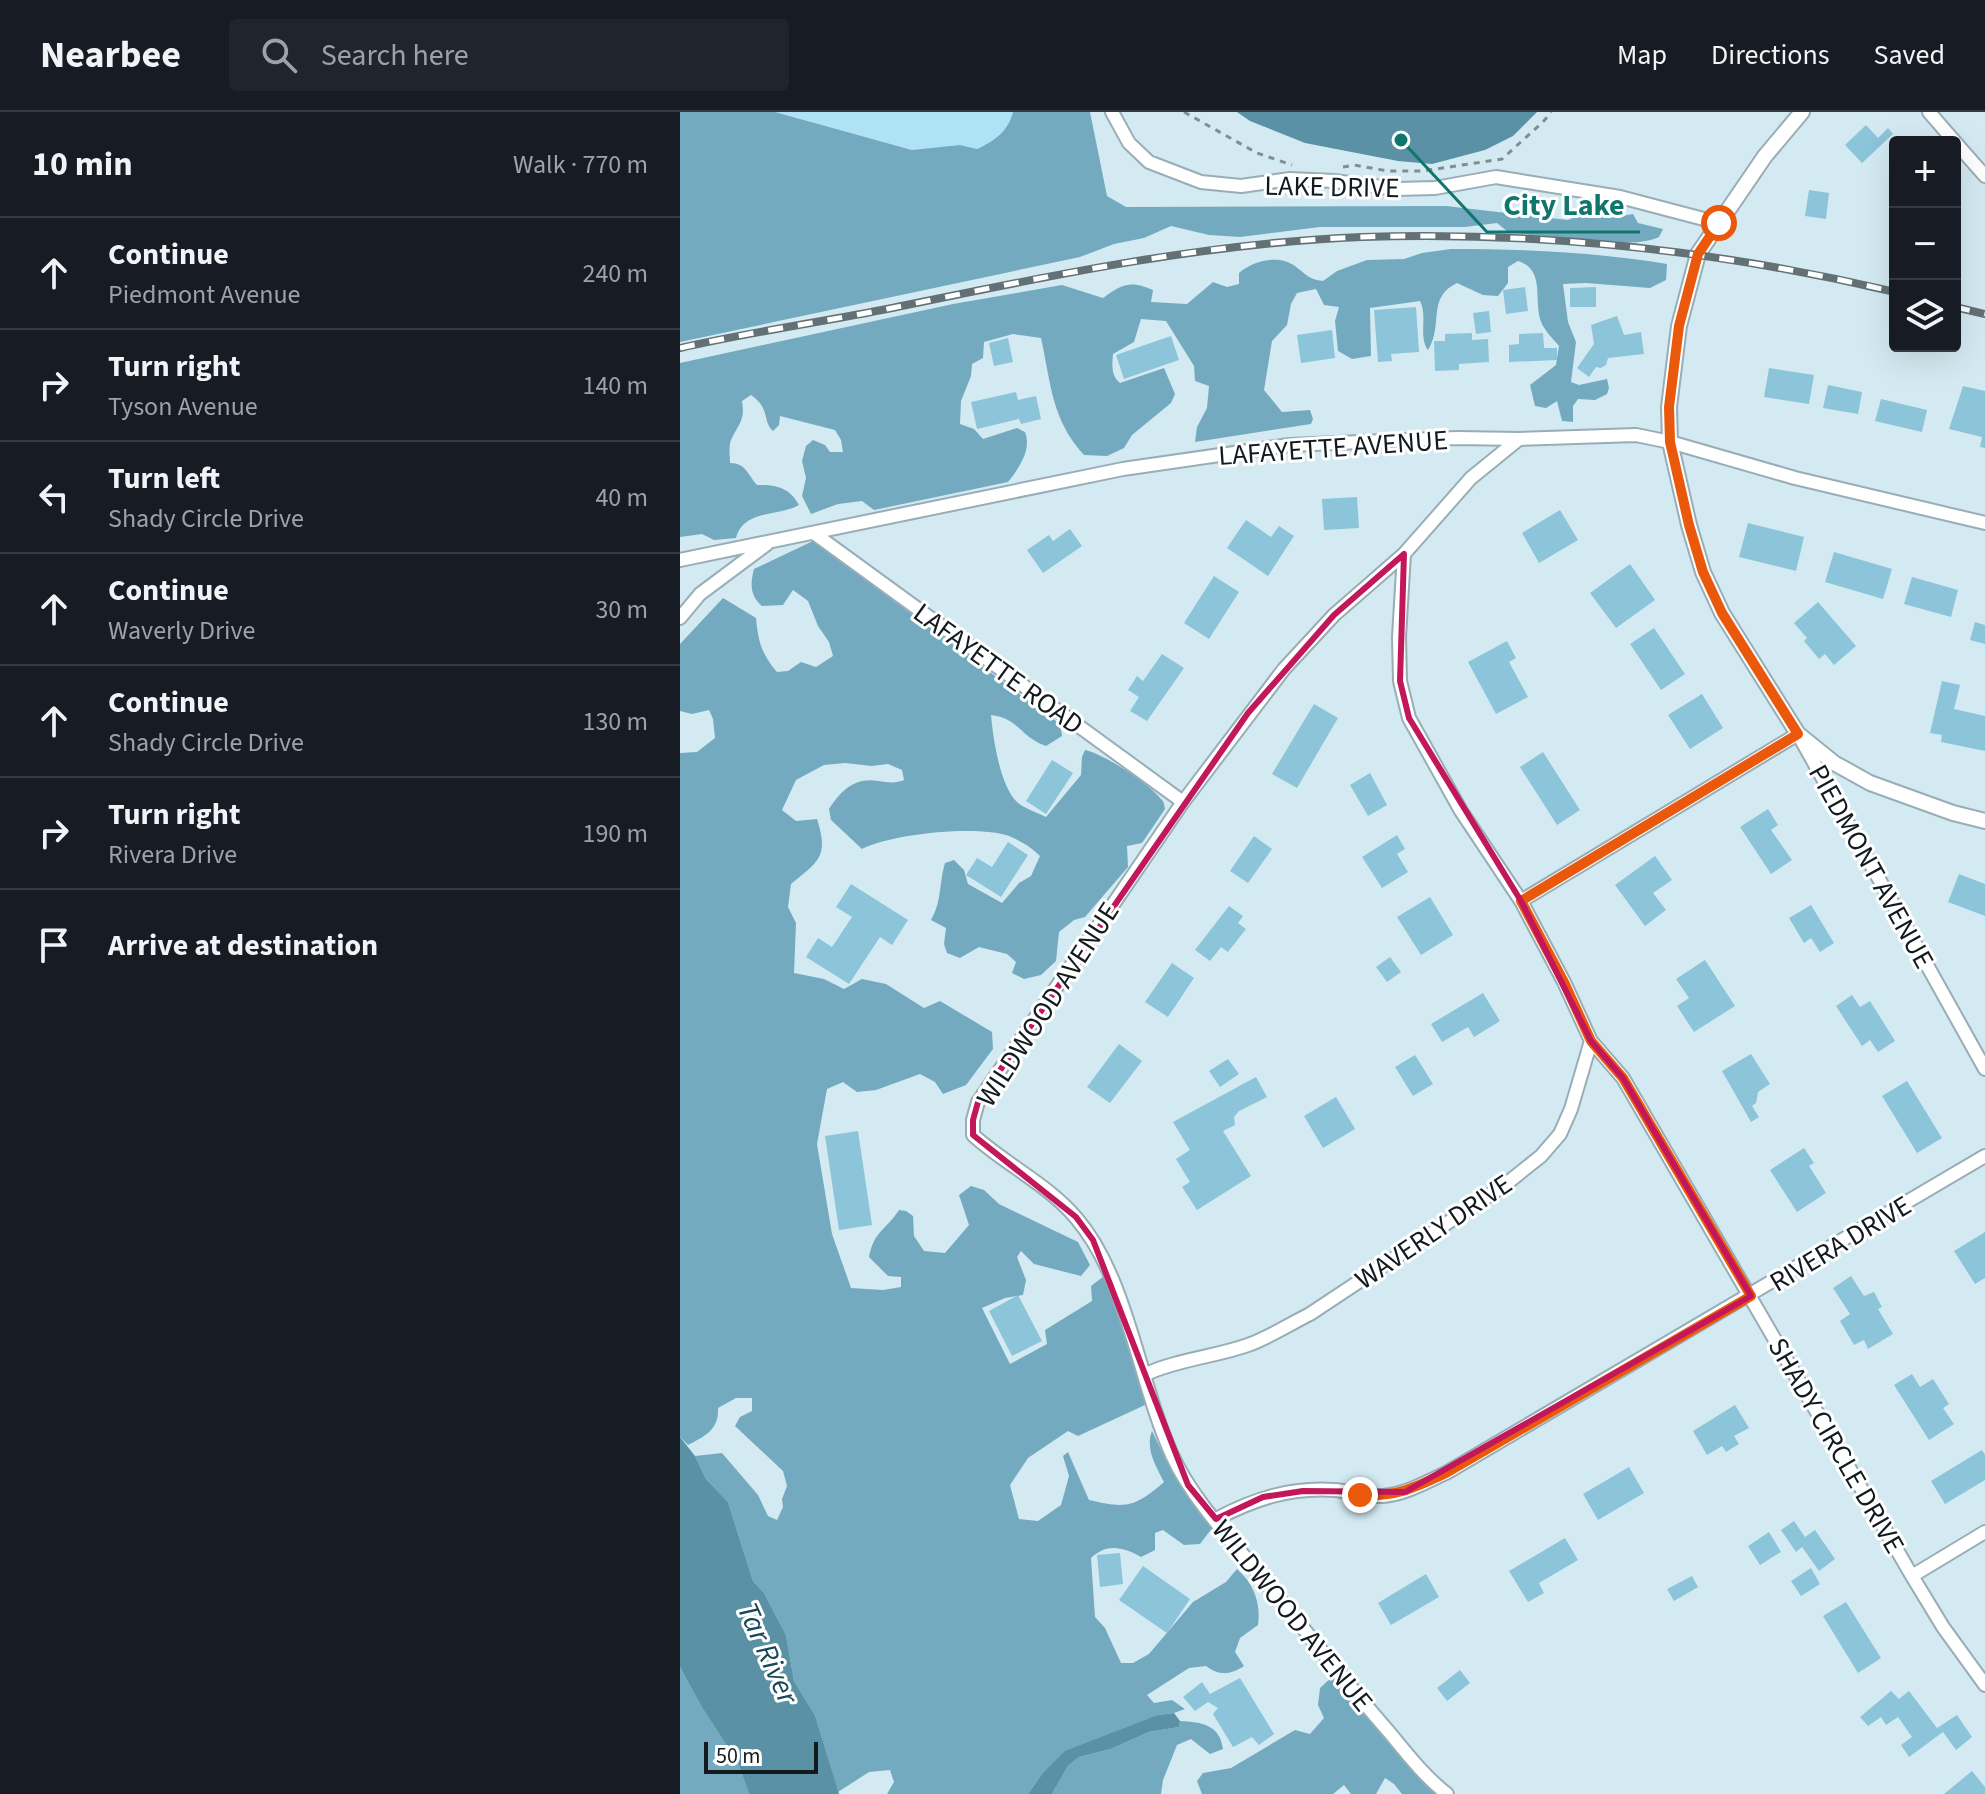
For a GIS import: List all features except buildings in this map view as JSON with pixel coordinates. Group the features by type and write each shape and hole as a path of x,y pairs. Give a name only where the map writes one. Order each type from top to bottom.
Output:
{"street":[{"name":"LAKE DRIVE","path":"1112,112 1129,143 1149,162 1201,182 1241,186 1290,179 1320,180 1397,189 1435,188 1496,177 1620,197 1719,223"},
{"name":"PIEDMONT AVENUE","path":"1802,112 1765,156 1698,254 1679,326 1669,407 1670,442 1703,572 1722,613 1798,734 1985,1069"},
{"path":"1929,112 1950,136"},
{"path":"1961,149 1985,176"},
{"name":"LAFAYETTE AVENUE","path":"680,560 1123,469 1289,445 1457,438 1636,435 1795,478 1985,523"},
{"name":"WILDWOOD AVENUE","path":"1447,1794 1368,1709 1188,1485 1158,1423 1146,1374 1107,1267 1093,1240 1076,1217 973,1135 973,1120 978,1102 1183,802 1284,669 1334,615 1404,554 1471,478 1519,439"},
{"name":"LAFAYETTE ROAD","path":"815,534 1183,802"},
{"path":"680,618 700,594 769,542"},
{"path":"1404,554 1400,681 1409,718 1461,811 1521,901 1591,1041"},
{"path":"1521,901 1798,734 1834,763 1870,783 1953,813 1985,821"},
{"name":"WAVERLY DRIVE","path":"1146,1374 1175,1362 1248,1345 1310,1314 1506,1184 1541,1156 1560,1134 1571,1109 1591,1041"},
{"name":"SHADY CIRCLE DRIVE","path":"1591,1041 1623,1078 1912,1576 1943,1627 1985,1685"},
{"name":"RIVERA DRIVE","path":"1216,1519 1263,1497 1283,1492 1335,1490 1382,1496 1405,1492 1446,1473 1985,1156"},
{"path":"1912,1576 1985,1532"}],"path":[{"path":"1184,112 1257,153 1298,166"},
{"path":"1338,169 1354,165 1388,171 1423,171 1502,159 1551,112"}],"highlighted area":[{"path":"1404,554 1400,681 1409,718 1521,901 1591,1041 1623,1078 1751,1296 1405,1492 1303,1491 1263,1497 1216,1519 1188,1485 1093,1240 1076,1217 973,1135 973,1120 978,1102 1248,713 1334,615"}],"shaded area":[{"path":"680,112 775,112 912,150 960,145 977,149 1000,135 1013,112 1090,112 1107,196 1126,207 1446,206 1568,220 1593,209 1611,210 1608,218 1633,214 1638,223 1663,229 1659,237 1646,241 1608,243 1508,232 1497,223 1465,227 1320,227 1240,237 1209,235 1171,226 1144,238 1114,244 1080,257 680,342"},
{"path":"775,112 1013,112 1008,125 999,135 976,149 960,145 913,150"},
{"path":"1451,249 1559,252 1640,260 1667,264 1666,280 1650,288 1563,284 1568,322 1576,342 1571,382 1579,385 1607,379 1609,388 1607,394 1595,400 1578,399 1573,406 1573,422 1562,421 1557,401 1546,408 1535,406 1530,385 1556,365 1559,346 1542,324 1533,272 1518,261 1508,267 1508,283 1498,296 1483,295 1457,283 1448,289 1438,304 1435,331 1428,350 1420,301 1370,308 1371,356 1352,359 1338,351 1335,321 1339,307 1324,305 1316,289 1297,293 1291,304 1287,325 1272,341 1264,390 1282,412 1310,410 1311,424 1195,442 1197,427 1207,408 1209,386 1195,381 1194,366 1166,321 1141,319 1134,342 1113,354 1115,377 1120,383 1164,368 1175,394 1171,403 1132,435 1124,448 1107,456 1084,455 1065,428 1054,400 1041,338 1013,334 984,342 983,358 972,364 971,376 961,401 960,424 974,429 983,439 1017,428 1025,432 1026,452 1016,471 1008,482 874,510 862,501 838,504 811,514 802,496 806,478 802,461 806,446 813,440 825,445 830,452 843,452 841,440 835,430 780,416 779,425 773,431 761,405 751,395 742,401 742,417 730,443 730,463 743,467 757,485 786,491 799,505 746,522 736,538 714,540 702,534 680,537 680,363 953,304 1062,285 1103,298 1132,284 1153,290 1151,302 1187,304 1213,282 1227,287 1239,284 1239,273 1266,260 1288,262 1311,278 1323,281 1337,271 1367,260 1404,259"},
{"path":"813,541 1060,724 1062,736 1046,746 1030,738 1008,720 991,715 1002,774 1011,795 1020,804 1046,817 1081,775 1085,750 1136,777 1164,803 1165,809 1142,843 1127,846 1128,867 1085,917 1074,920 1059,932 1056,961 1041,975 1024,979 1012,973 1016,962 1007,954 979,947 960,958 947,953 944,944 946,928 931,920 937,906 945,863 954,860 964,870 968,884 1002,903 1019,883 1031,876 1040,856 1022,842 995,833 956,831 913,835 862,849 831,820 829,809 843,791 855,783 904,780 902,770 888,764 824,765 796,780 782,810 796,821 817,819 822,842 815,863 791,884 788,907 796,923 794,973 824,979 844,989 862,979 886,984 924,1008 940,1001 992,1032 993,1049 966,1085 943,1094 935,1082 920,1074 876,1090 857,1092 843,1082 827,1089 817,1144 832,1234 851,1288 883,1290 901,1287 901,1277 888,1276 869,1257 877,1236 899,1210 913,1216 914,1236 924,1251 945,1253 969,1225 959,1195 971,1186 984,1190 999,1204 1078,1242 1090,1265 1081,1276 1034,1264 1021,1251 1017,1257 1026,1280 1023,1295 1005,1298 982,1308 1010,1364 1047,1344 1045,1330 1092,1301 1091,1286 1104,1276 1140,1372 1145,1405 1078,1436 1068,1431 1028,1458 1010,1485 1019,1519 1038,1521 1061,1505 1069,1476 1063,1456 1068,1452 1089,1500 1122,1505 1145,1497 1164,1482 1151,1451 1152,1431 1186,1493 1213,1527 1200,1544 1184,1545 1163,1530 1155,1533 1155,1550 1141,1557 1109,1548 1091,1558 1095,1617 1105,1628 1121,1663 1133,1663 1149,1654 1193,1602 1226,1582 1237,1569 1248,1581 1257,1602 1258,1625 1240,1638 1235,1652 1244,1666 1225,1673 1206,1666 1189,1668 1147,1695 1154,1703 1172,1700 1185,1709 1158,1715 1042,1774 1028,1794 887,1794 894,1782 890,1770 869,1772 838,1792 815,1715 794,1681 786,1635 764,1593 753,1581 728,1502 706,1479 695,1456 722,1453 758,1495 768,1516 777,1520 787,1486 783,1471 735,1426 740,1417 752,1411 752,1398 736,1398 718,1408 713,1427 694,1442 688,1445 680,1437 680,753 697,752 715,738 709,710 692,714 680,711 680,644 723,598 756,618 762,647 777,672 788,671 801,662 816,667 833,656 808,601 793,590 783,605 762,606 752,589 754,569"},
{"path":"680,1667 738,1763 749,1794 680,1794"},
{"path":"1333,1676 1405,1763 1437,1794 1402,1794 1385,1778 1376,1794 1351,1794 1344,1785 1333,1794 1202,1794 1197,1781 1203,1773 1231,1768 1295,1730 1310,1734 1324,1718 1318,1705 1320,1688"},
{"path":"1180,1721 1209,1726 1218,1735 1223,1749 1210,1754 1191,1739 1177,1745 1163,1780 1161,1794 1052,1794 1068,1766 1079,1757 1111,1749 1149,1732 1179,1727"}],"water":[{"path":"1237,112 1537,112 1513,136 1485,150 1432,164 1398,161 1305,143 1250,121"},
{"name":"Tar River","path":"680,1437 695,1456 706,1479 728,1502 753,1581 764,1593 786,1635 794,1681 815,1715 839,1794 749,1794 738,1763 680,1667"},
{"path":"1174,1713 1180,1721 1179,1727 1149,1732 1111,1749 1079,1757 1068,1766 1052,1794 1028,1794 1042,1774 1065,1751 1158,1715"}],"railway":[{"path":"680,348 1126,263 1243,246 1362,237 1496,237 1630,247 1763,265 1889,291"},
{"path":"1961,308 1985,314"}],"place":[{"name":"City Lake","path":"1401,140"}],"route":[{"path":"1360,1495 1382,1496 1405,1492 1446,1473 1751,1296 1623,1078 1591,1041 1521,901 1798,734 1722,613 1703,572 1670,442 1669,407 1679,326 1698,254 1719,223"}]}
